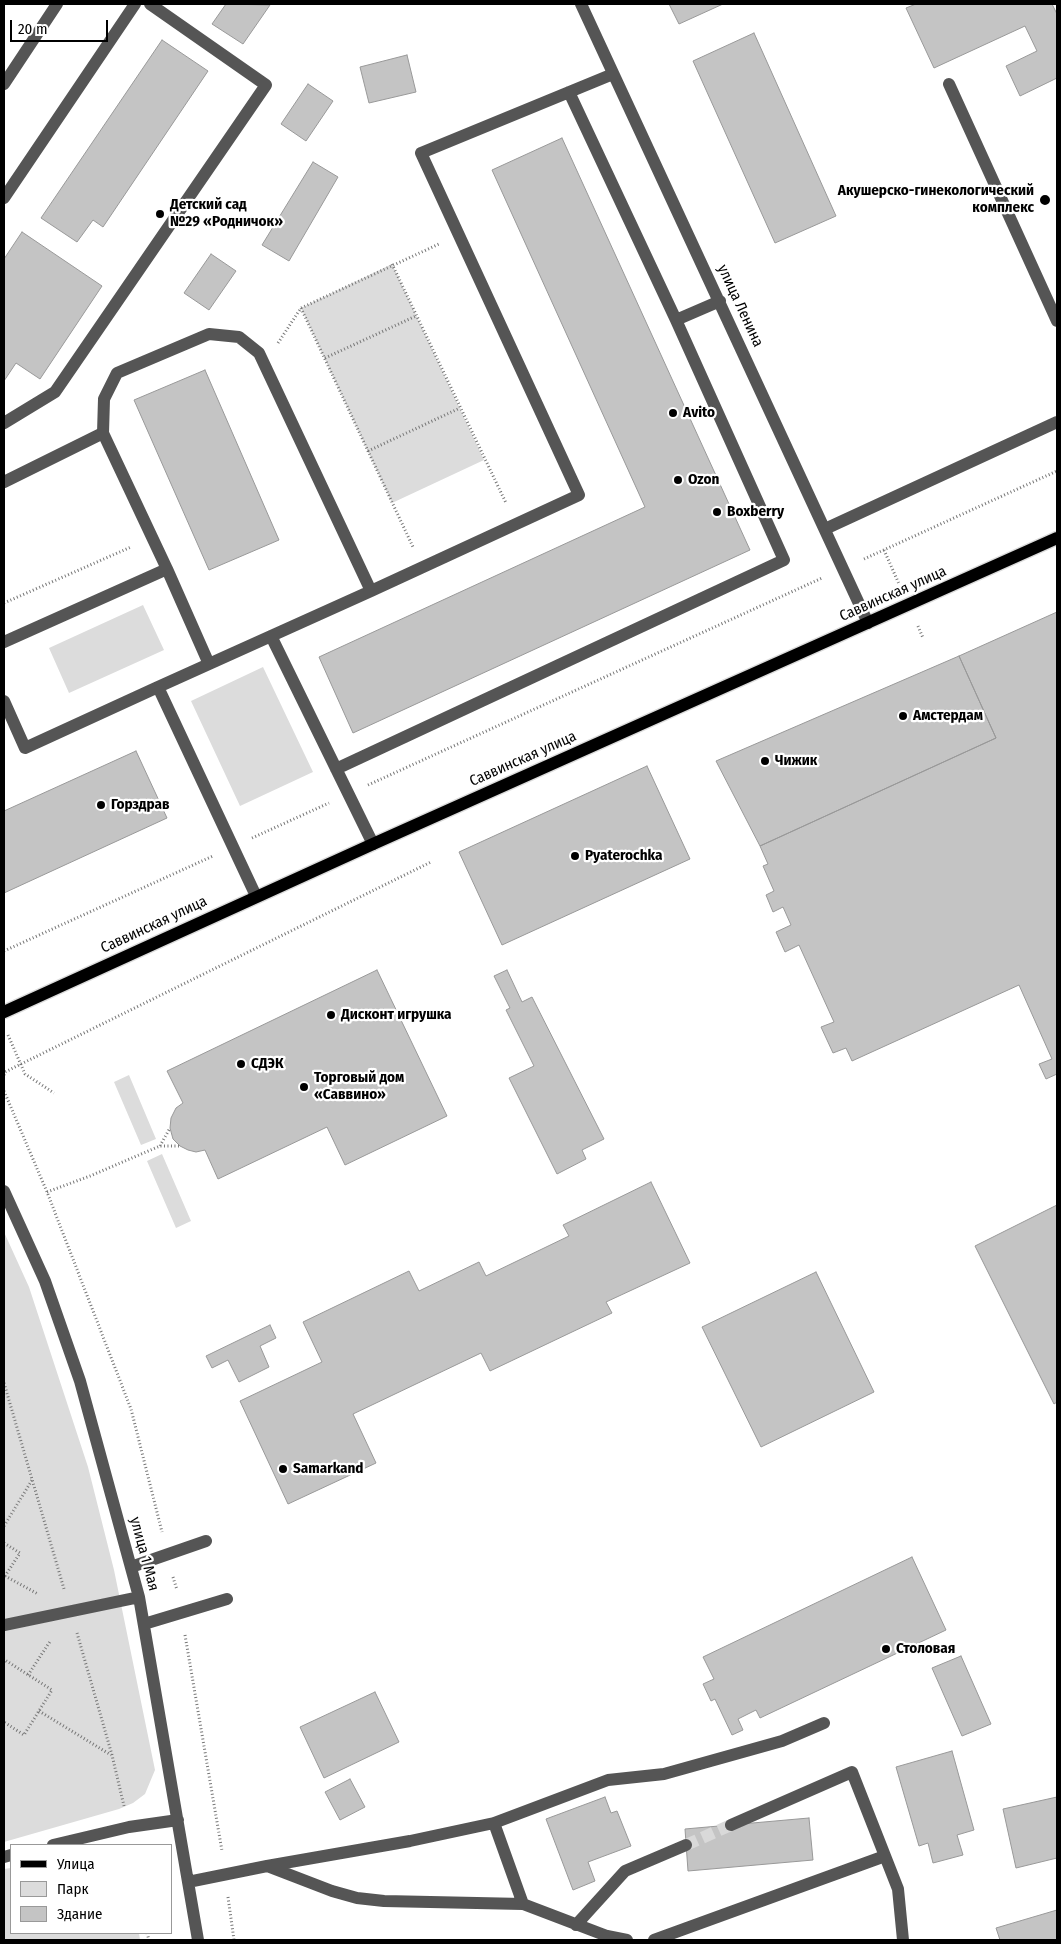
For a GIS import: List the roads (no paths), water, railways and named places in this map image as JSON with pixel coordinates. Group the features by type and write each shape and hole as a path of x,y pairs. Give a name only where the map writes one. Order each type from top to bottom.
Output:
{"main road":[{"name":"Саввинская улица","path":"4,1012 256,896 1057,538"}],"street":[{"path":"4,84 57,4"},
{"path":"4,198 135,4"},
{"path":"4,423 55,392 266,85 150,4"},
{"name":"улица Ленина","path":"581,4 868,623"},
{"path":"4,701 25,748 579,495 421,153 613,74"},
{"path":"949,84 1057,321"},
{"path":"336,769 784,560 676,320 569,92"},
{"path":"676,320 720,301"},
{"path":"210,664 103,433 104,399 117,373 209,334 239,337 259,353 371,591"},
{"path":"825,530 1057,422"},
{"path":"4,482 103,433"},
{"path":"4,642 167,569"},
{"path":"271,636 373,844"},
{"path":"158,687 256,896"},
{"name":"улица 1 Мая","path":"4,1191 45,1281 80,1381 139,1597 198,1940"},
{"path":"131,1567 206,1541"},
{"path":"4,1625 139,1597"},
{"path":"144,1624 227,1599"},
{"path":"188,1882 410,1841 494,1823 608,1780 664,1774 782,1741 824,1724"},
{"path":"732,1825 852,1772 898,1889 903,1940"},
{"path":"57,1844 129,1828 178,1820"},
{"path":"494,1823 523,1904"},
{"path":"576,1924 625,1871 686,1845"},
{"path":"654,1940 885,1856"},
{"path":"267,1866 332,1891 357,1898 384,1901 523,1904 607,1936 627,1940"}],"tunnel":[{"path":"686,1845 731,1825"}],"place":[{"name":"Акушерско-гинекологический комплекс","path":"1045,200"},
{"name":"Детский сад №29 «Родничок»","path":"160,214"},
{"name":"Avito","path":"673,413"},
{"name":"Ozon","path":"678,480"},
{"name":"Boxberry","path":"717,512"},
{"name":"Амстердам","path":"903,716"},
{"name":"Чижик","path":"765,761"},
{"name":"Горздрав","path":"101,805"},
{"name":"Pyaterochka","path":"575,856"},
{"name":"Дисконт игрушка","path":"331,1015"},
{"name":"СДЭК","path":"241,1064"},
{"name":"Торговый дом «Саввино»","path":"304,1087"},
{"name":"Samarkand","path":"283,1469"},
{"name":"Столовая","path":"886,1649"}]}
